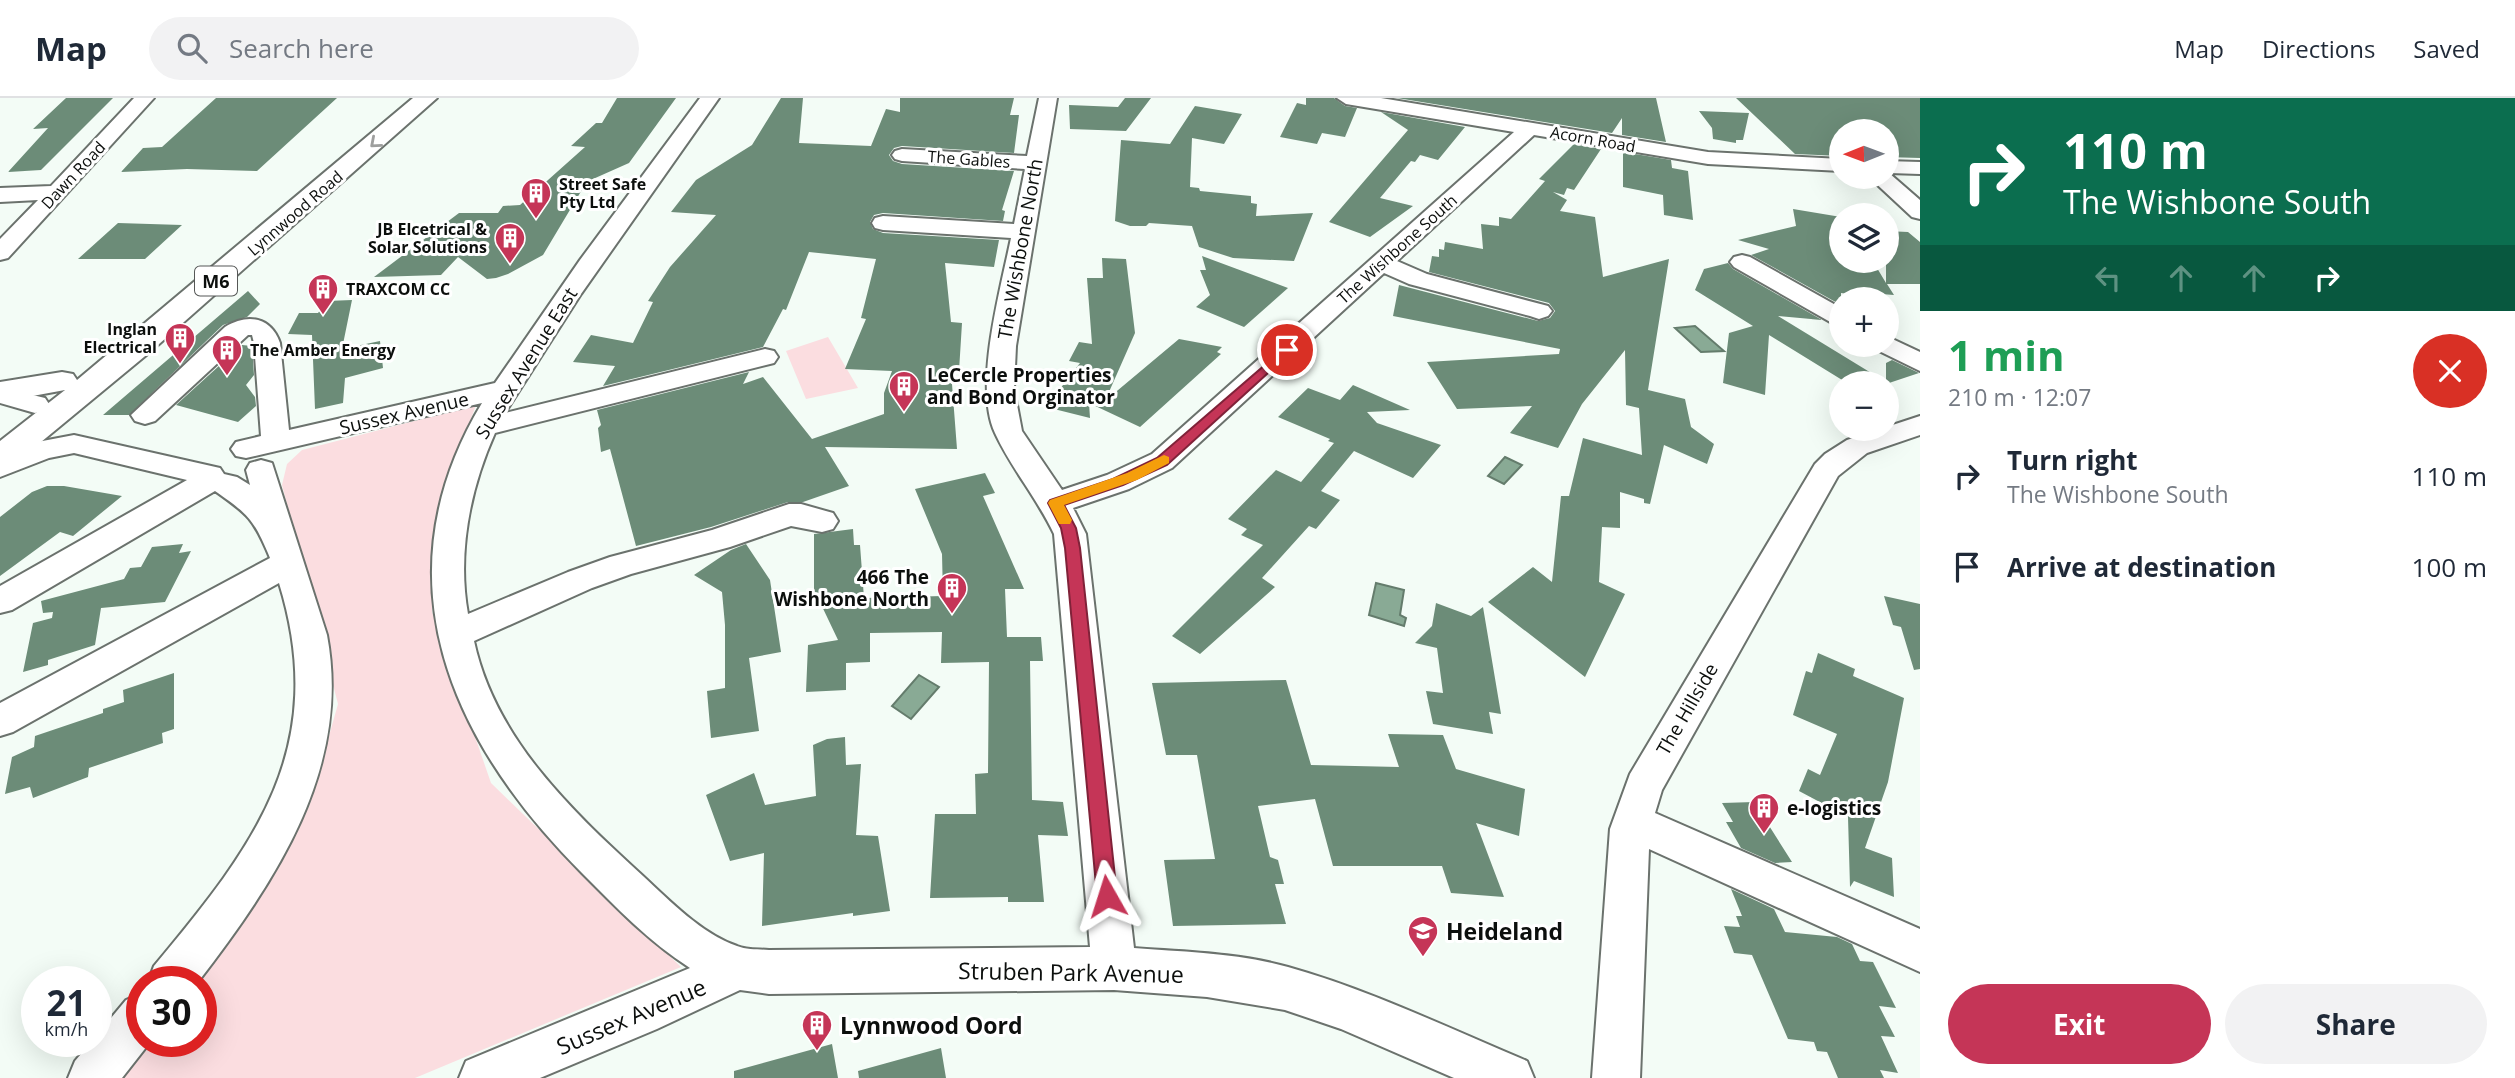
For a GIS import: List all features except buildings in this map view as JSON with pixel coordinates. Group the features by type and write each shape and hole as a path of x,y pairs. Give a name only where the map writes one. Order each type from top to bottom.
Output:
{"main road":[{"name":"Lynnwood Road","path":"0,430 43,411 62,381 397,98"},
{"name":"Lynnwood Road","path":"0,458 43,411 55,401 67,397 110,362 139,346 426,98"},
{"path":"0,393 62,381"},
{"path":"0,444 43,411"}],"street":[{"name":"Dawn Road","path":"0,253 145,98"},
{"name":"Sussex Avenue East","path":"710,98 627,210 505,389 483,426 454,501 448,536 448,590 454,635 477,703 534,796 569,833 687,942 738,968"},
{"name":"The Wishbone North","path":"1048,98 1003,346 1001,405 1008,431 1055,503 1070,534 1078,589 1114,968"},
{"name":"Acorn Road","path":"1346,98 1720,160 1829,165"},
{"name":"The Wishbone South","path":"1055,503 1118,482 1162,461 1383,264 1529,129"},
{"name":"The Gables","path":"902,155 1036,163"},
{"path":"1899,167 1920,168"},
{"path":"1894,189 1920,212"},
{"path":"0,195 57,192"},
{"path":"883,223 1024,232"},
{"path":"1742,262 1829,311"},
{"path":"1383,264 1418,279 1539,311"},
{"path":"0,601 247,461 267,342 263,331 254,327 243,327 234,332 145,415"},
{"path":"1899,351 1920,363"},
{"path":"483,426 765,357"},
{"name":"Sussex Avenue","path":"0,393 43,411 75,433 148,454 247,461 505,389"},
{"name":"The Hillside","path":"1616,1078 1635,807 1655,765 1826,471 1840,455 1855,447 1920,425"},
{"name":"Sussex Avenue","path":"0,467 42,450 74,444 247,461"},
{"name":"Sussex Avenue","path":"247,461 261,509 275,528 288,563"},
{"path":"454,635 580,580 622,565 719,539 789,515 801,514 822,521"},
{"path":"0,721 288,563 303,611 313,658 314,718 303,770 289,807 268,848 228,908 183,966"},
{"path":"1632,822 1920,951"},
{"name":"Sussex Avenue","path":"483,1078 641,1013 738,968"},
{"name":"Struben Park Avenue","path":"738,968 809,972 1114,968 1207,975 1285,988 1344,1007 1510,1078"},
{"path":"92,1078 126,1036"}],"shaded area":[{"path":"1695,326 1724,351 1701,352 1675,328"},
{"path":"828,337 858,388 806,399 786,351"},
{"path":"476,405 438,509 432,612 491,783 681,967 415,1078 119,1078 133,1057 217,1057 217,966 197,966 309,807 338,704 282,485 287,464 302,450"},
{"path":"1505,457 1522,465 1504,484 1488,476"},
{"path":"1376,583 1404,590 1400,615 1406,618 1404,626 1369,615"},
{"path":"919,675 939,687 911,719 892,706"}],"slow traffic":[{"path":"1065,520 1055,503 1118,482 1164,460"}],"place":[{"name":"Street Safe Pty Ltd","path":"536,220"},
{"name":"JB Elcetrical & Solar Solutions","path":"510,265"},
{"name":"TRAXCOM CC","path":"323,316"},
{"name":"Inglan Electrical","path":"180,365"},
{"name":"The Amber Energy","path":"227,377"},
{"name":"LeCercle Properties and Bond Orginator","path":"904,413"},
{"name":"466 The Wishbone North","path":"952,615"},
{"name":"e-logistics","path":"1764,835"},
{"name":"Heideland","path":"1423,958"},
{"name":"Lynnwood Oord","path":"817,1052"}],"route":[{"path":"1107,896 1073,548 1068,528 1055,503 1118,482 1162,461 1287,350"}]}
